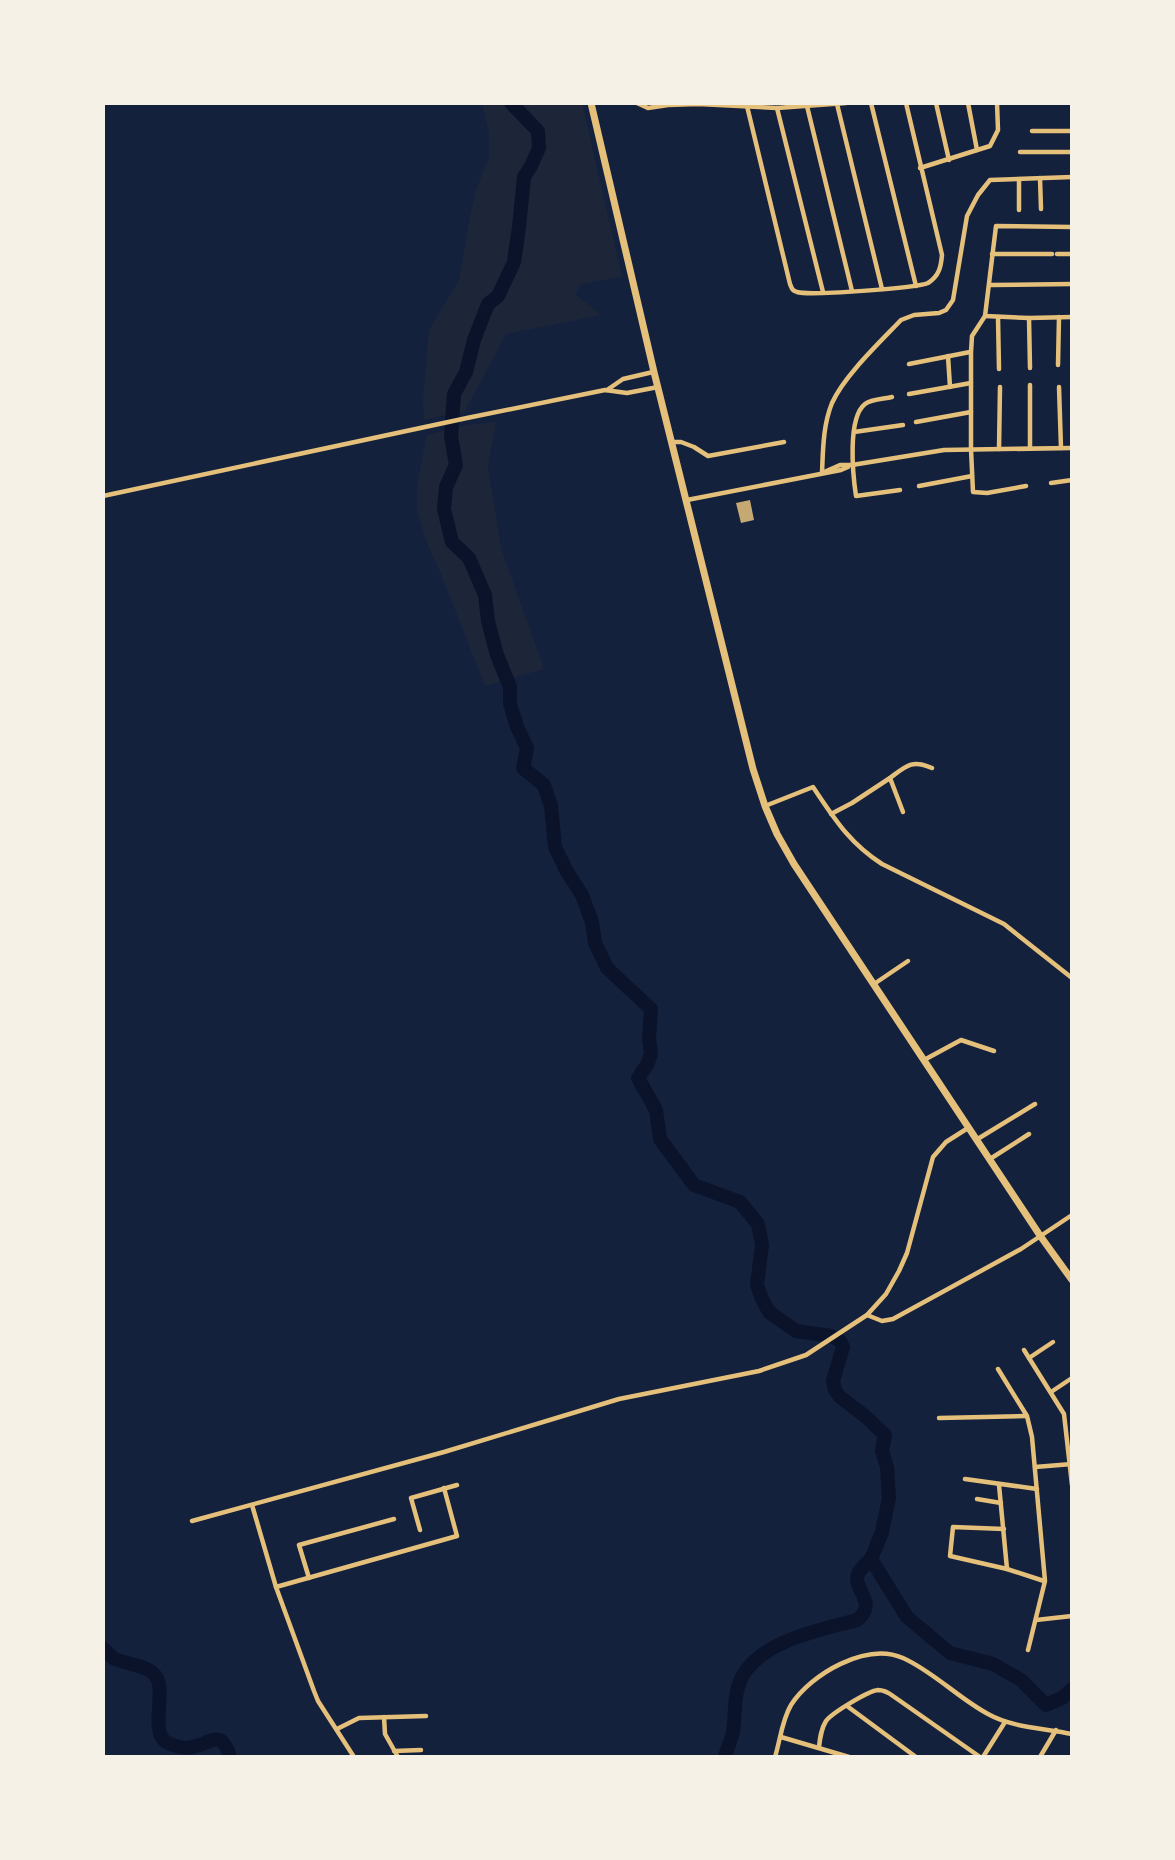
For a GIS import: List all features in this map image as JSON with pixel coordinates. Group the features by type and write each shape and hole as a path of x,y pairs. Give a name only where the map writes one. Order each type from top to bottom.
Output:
{"main road":[{"path":"591,103 654,372 753,769 765,806 794,864 989,1160 1072,1280"}],"street":[{"path":"637,103 648,108 668,104 759,105 778,108 846,103"},
{"path":"871,103 916,286"},
{"path":"747,106 790,284 793,290 799,292 823,292 926,284 935,277 940,268 942,255 906,103"},
{"path":"936,103 949,160"},
{"path":"968,103 977,150"},
{"path":"920,168 990,146 997,135 999,121 996,103"},
{"path":"837,104 881,289"},
{"path":"807,106 852,291"},
{"path":"778,108 823,292"},
{"path":"1032,131 1072,131"},
{"path":"1020,152 1072,152"},
{"path":"822,473 828,415 842,385 901,320 946,310 953,300 967,216 990,180 1072,177"},
{"path":"1040,178 1041,209"},
{"path":"1018,210 1019,180"},
{"path":"1026,486 987,493 974,492 971,449 972,336 985,316 996,226 1072,227"},
{"path":"992,254 1072,254"},
{"path":"990,285 1072,284"},
{"path":"985,316 1072,317"},
{"path":"998,317 999,369"},
{"path":"1058,365 1059,317"},
{"path":"1029,318 1030,368"},
{"path":"909,364 971,352"},
{"path":"948,356 950,387"},
{"path":"605,390 623,379 654,372"},
{"path":"909,394 971,383"},
{"path":"1030,385 1030,448"},
{"path":"103,496 605,390 627,393 658,387"},
{"path":"999,449 1000,387"},
{"path":"1059,387 1061,448"},
{"path":"892,397 864,405 859,413 854,432 852,465 856,496 900,490"},
{"path":"916,422 971,412"},
{"path":"854,432 903,425"},
{"path":"673,442 694,447 708,456 785,442"},
{"path":"687,500 822,473 840,465 926,452 1072,448"},
{"path":"919,486 972,476"},
{"path":"1051,483 1072,480"},
{"path":"831,814 911,764 932,768"},
{"path":"890,778 903,812"},
{"path":"765,806 813,787 851,840 864,852 882,864 1004,924 1072,978"},
{"path":"873,984 908,961"},
{"path":"923,1060 961,1040 994,1051"},
{"path":"976,1140 1034,1104"},
{"path":"192,1521 444,1452 620,1399 759,1371 790,1362 811,1352 867,1315 886,1293 908,1253 933,1157 946,1142 968,1127"},
{"path":"989,1160 1029,1134"},
{"path":"867,1315 882,1321 893,1319 1041,1237 1072,1215"},
{"path":"1029,1358 1053,1342"},
{"path":"1024,1350 1064,1414 1072,1485"},
{"path":"998,1369 1027,1416 1032,1437 1045,1581 1028,1650"},
{"path":"1051,1392 1072,1378"},
{"path":"939,1419 1027,1416"},
{"path":"1034,1467 1071,1464"},
{"path":"965,1479 1037,1489"},
{"path":"420,1530 411,1498 457,1485"},
{"path":"999,1485 1007,1569"},
{"path":"276,1587 457,1536 444,1488"},
{"path":"976,1499 1001,1503"},
{"path":"252,1505 276,1587 314,1691 354,1757"},
{"path":"309,1578 299,1545 394,1519"},
{"path":"1004,1529 953,1527 950,1556 1045,1581"},
{"path":"1036,1620 1072,1616"},
{"path":"775,1757 790,1708 820,1675 844,1663 876,1654 894,1655 910,1661 979,1709 1005,1722 1072,1734"},
{"path":"818,1748 821,1732 835,1712 878,1690 885,1691 981,1757 1005,1722"},
{"path":"847,1706 916,1757"},
{"path":"337,1729 359,1718 426,1716"},
{"path":"384,1717 385,1734 398,1757"},
{"path":"1040,1757 1056,1730"},
{"path":"781,1737 849,1757"},
{"path":"394,1751 421,1750"}],"shaded area":[{"path":"482,103 582,103 622,277 581,284 575,294 601,315 506,334 465,411 424,420 423,399 429,330 459,280 477,187 489,158 489,134"},
{"path":"496,422 488,467 501,548 544,669 485,686 427,543 417,511 417,485 427,435 468,425"}],"building":[{"path":"750,500 754,520 741,523 736,503"}],"waterway":[{"path":"511,103 538,131 539,148 524,177 514,262 498,296 488,304 474,340 466,372 454,394 451,436 456,465 446,487 444,509 452,542 469,558 485,595 488,621 497,655 510,687 510,704 527,748 523,768 544,785 551,806 555,847 582,895 592,922 595,943 607,968 651,1009 651,1054 638,1078 656,1110 660,1139 694,1185 740,1202 758,1224 762,1245 757,1285 769,1312 796,1331 831,1336 840,1341 843,1347 833,1381 835,1390 885,1435 882,1451 887,1467 889,1498 882,1532 871,1559 907,1617 950,1653 993,1664 1021,1680 1046,1705 1062,1698 1072,1689"},
{"path":"725,1757 732,1734 737,1690 742,1677 763,1654 777,1646 809,1633 857,1620 863,1614 866,1604 857,1578 871,1559"},
{"path":"103,1648 115,1659 145,1668 155,1675 159,1687 159,1730 166,1742 189,1748 219,1740 227,1748 230,1757"}]}
